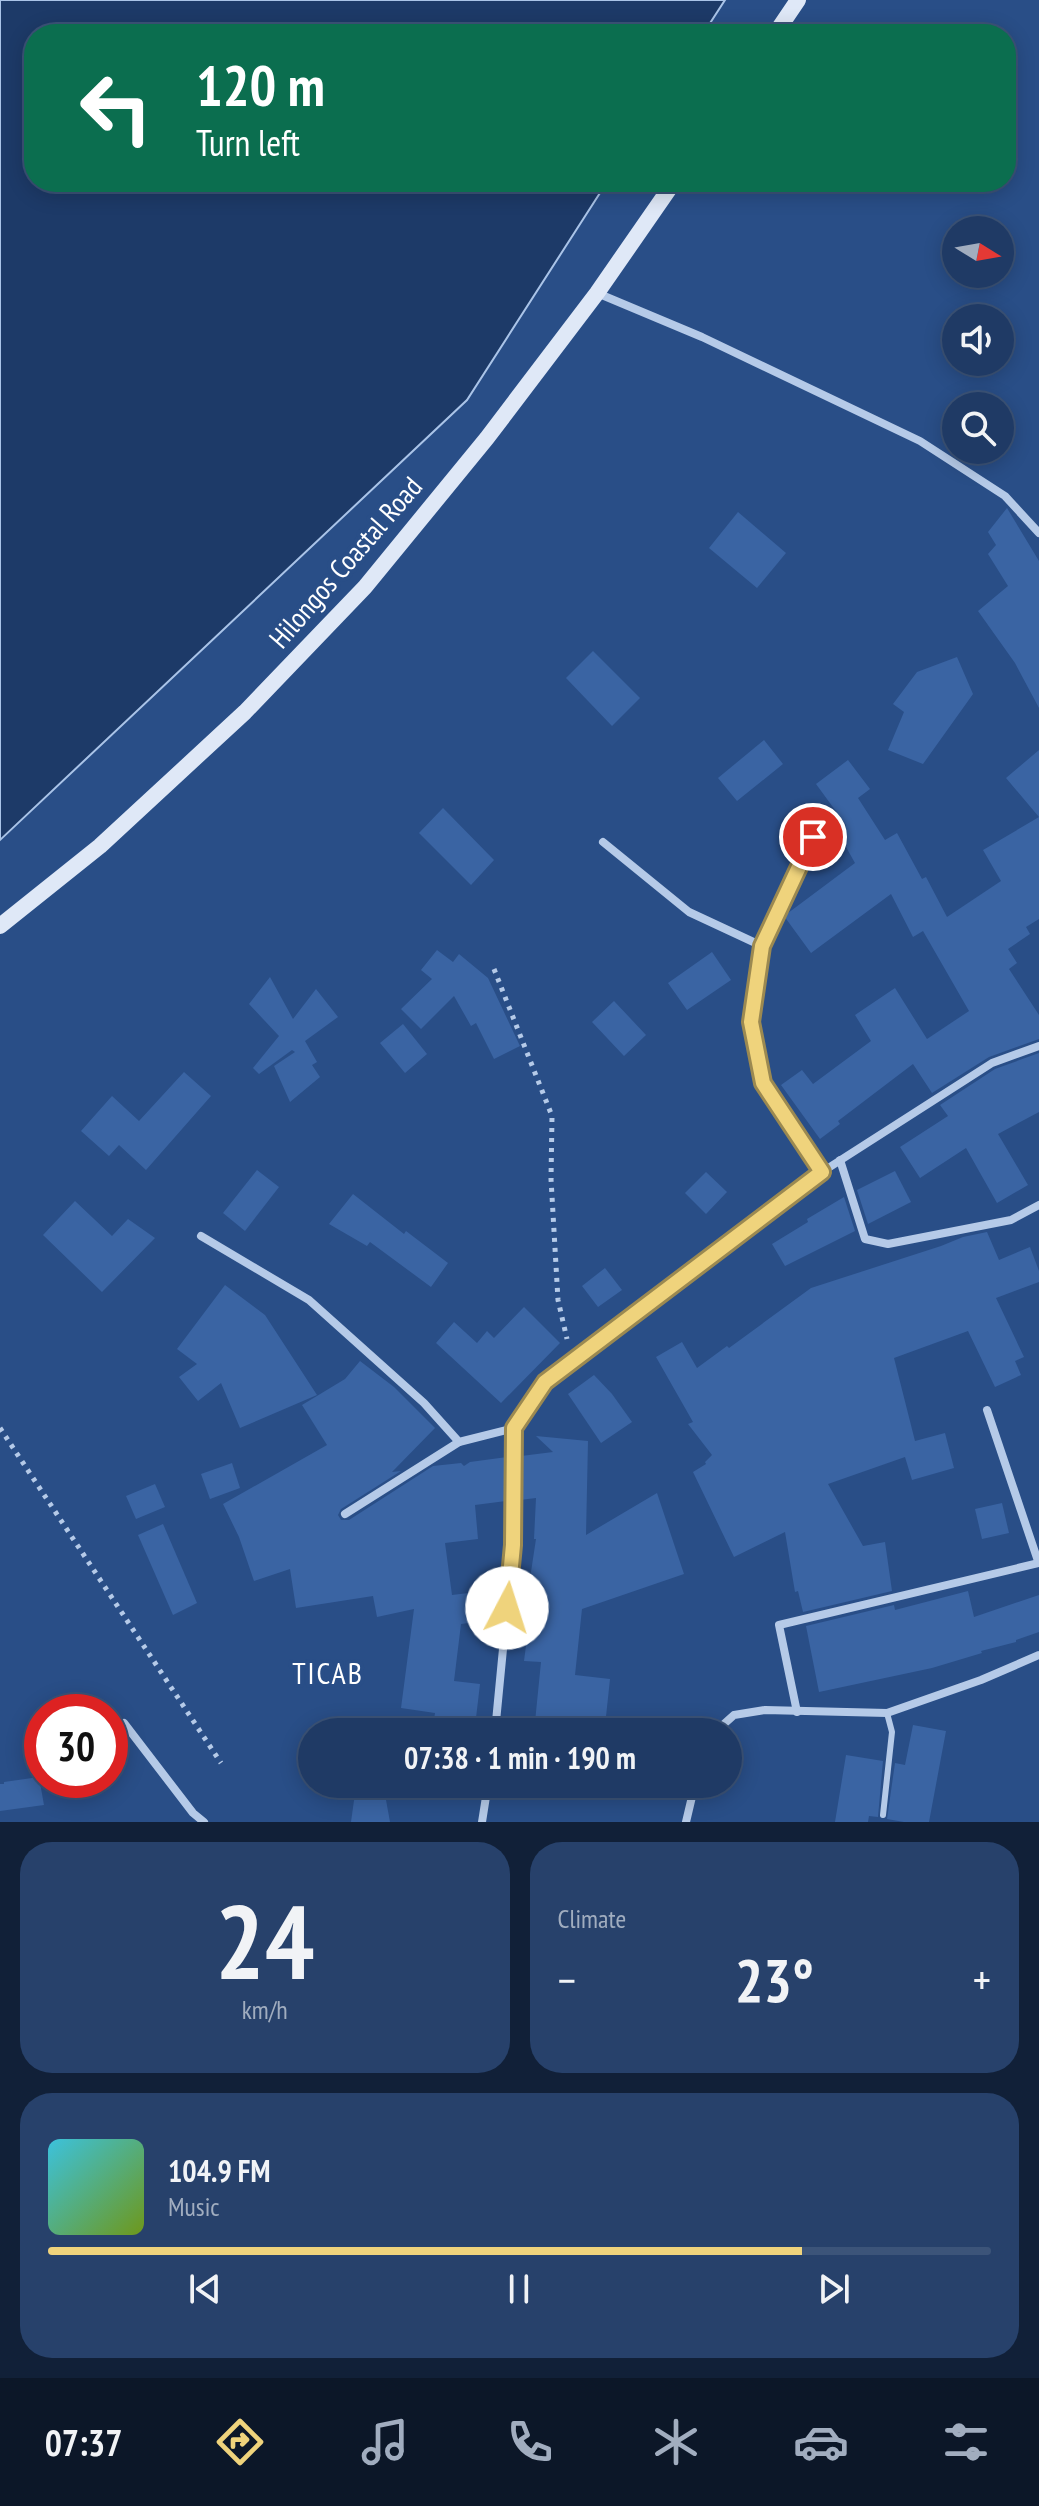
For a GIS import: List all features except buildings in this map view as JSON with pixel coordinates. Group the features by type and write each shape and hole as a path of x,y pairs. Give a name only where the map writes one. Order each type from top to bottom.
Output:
{"street":[{"path":"782,24 798,0"},
{"name":"Hilongos Coastal Road","path":"0,926 100,846 245,712 365,587 487,438 597,293 667,192"},
{"path":"597,293 702,337 920,441 1005,496 1039,533"},
{"path":"813,837 762,946 751,1022 763,1083 822,1172"},
{"path":"603,842 689,912 762,946"},
{"path":"496,1718 513,1545 514,1428 545,1382 822,1172 992,1063 1039,1046"},
{"path":"840,1160 865,1239 888,1244 1011,1220 1039,1205"},
{"path":"201,1236 309,1300 424,1403 459,1442"},
{"path":"797,1712 779,1625 1039,1562 987,1410"},
{"path":"345,1514 459,1442 514,1428"},
{"path":"731,1718 765,1710 887,1713 981,1680 1039,1655"},
{"path":"128,1728 193,1813 204,1822"},
{"path":"482,1822 486,1798"},
{"path":"686,1822 692,1798"}],"lane":[{"path":"883,1815 892,1732 887,1713"}],"path":[{"path":"494,969 552,1116 551,1179 558,1300 573,1361"},
{"path":"0,1428 221,1763"}],"water":[{"path":"0,0 725,0 709,24 24,24 24,192 601,192 467,400 0,840"}],"district":[{"name":"TICAB","path":"328,1672"}],"route":[{"path":"507,1608 513,1545 514,1428 545,1382 822,1172 763,1083 751,1022 762,946 813,837"}]}
